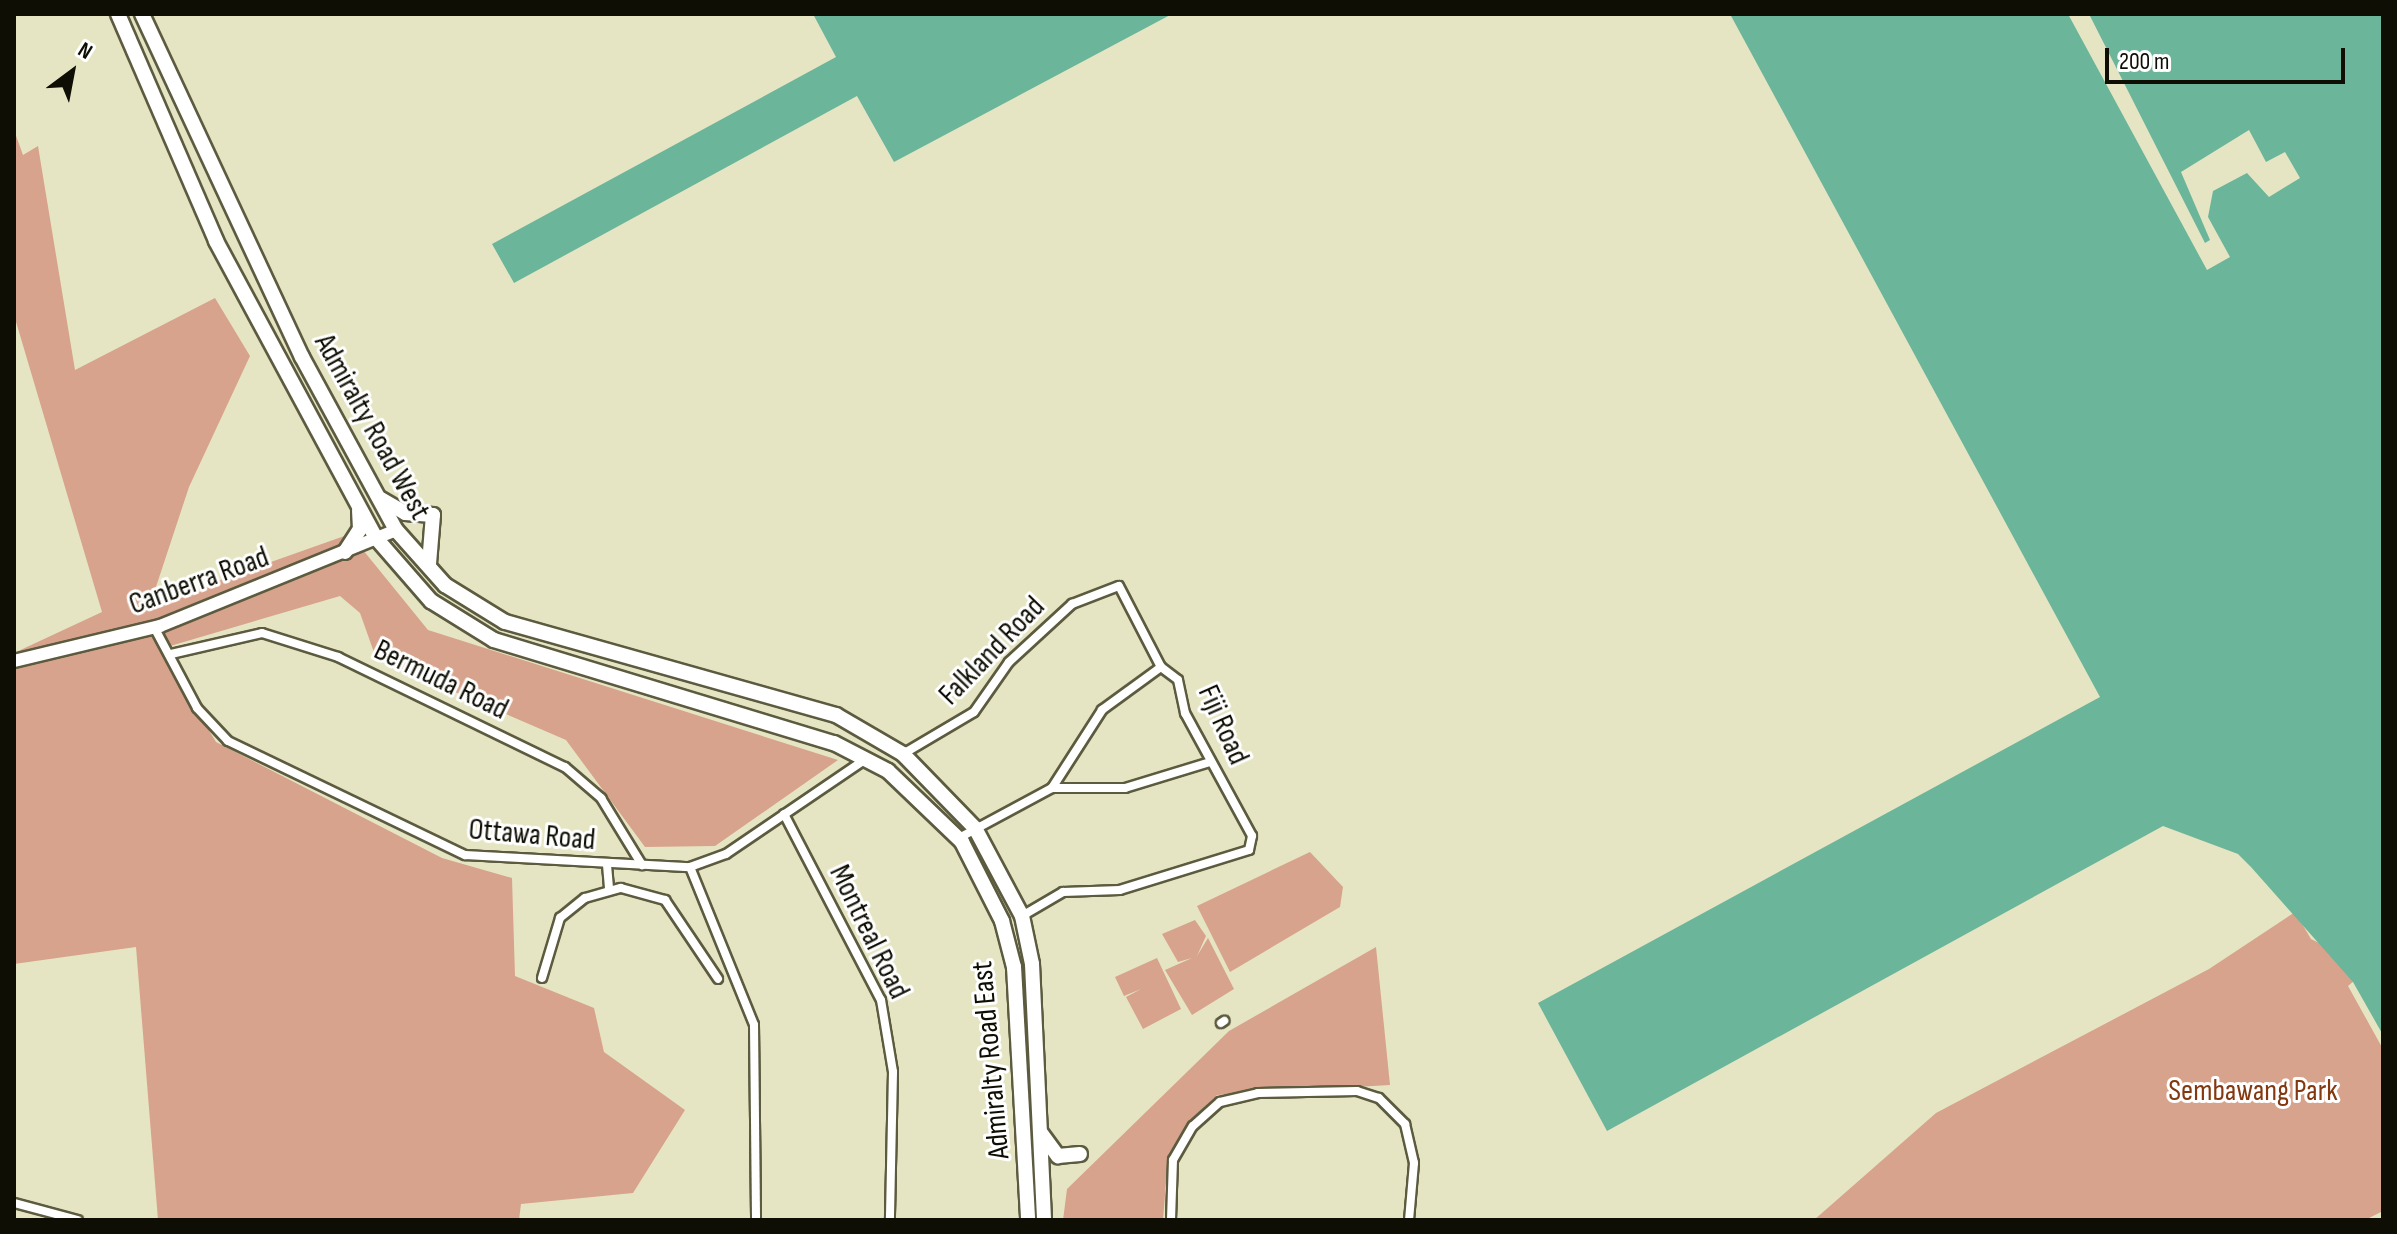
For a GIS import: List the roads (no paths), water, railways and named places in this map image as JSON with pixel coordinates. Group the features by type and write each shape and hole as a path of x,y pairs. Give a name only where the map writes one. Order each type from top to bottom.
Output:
{"main road":[{"name":"Admiralty Road West","path":"118,14 170,145 298,393 376,538 431,601 472,630 651,688 753,716 867,758"},
{"name":"Admiralty Road West","path":"142,14 302,357 396,530 431,569 505,622 635,662 761,691 836,715 903,754"},
{"path":"298,393 292,367 302,357"},
{"path":"377,497 405,513 433,515 425,542 431,569"},
{"path":"345,552 360,529 359,507"},
{"name":"Canberra Road","path":"14,661 154,627 396,530"},
{"path":"635,662 635,676 651,688"},
{"path":"731,710 741,700 738,686"},
{"path":"753,716 749,705 761,691"},
{"name":"Admiralty Road East","path":"903,754 975,828 1022,916 1032,964 1044,1220"},
{"name":"Admiralty Road East","path":"867,758 930,804 959,838 1002,921 1014,967 1028,1220"},
{"path":"1040,1129 1058,1156 1080,1154"}],"street":[{"name":"Fiji Road","path":"1022,916 1063,892 1120,890 1249,850 1252,836 1210,762 1178,680 1161,667 1116,584"},
{"name":"Falkland Road","path":"903,754 974,712 1043,626 1116,584"},
{"name":"Ottawa Road","path":"154,627 197,708 228,741 438,846 465,855 607,865 690,867 726,854 867,758"},
{"name":"Bermuda Road","path":"171,654 262,633 318,647 565,767 601,798 642,865"},
{"path":"1052,788 1102,710 1161,667"},
{"path":"959,838 1052,788 1125,788 1210,762"},
{"name":"Montreal Road","path":"784,814 881,1000 893,1072 890,1220"},
{"path":"607,865 609,890"},
{"path":"690,867 755,1038 756,1220"},
{"path":"542,978 560,918 609,890 641,889 665,900 700,944 718,979"},
{"path":"700,944 721,946"},
{"path":"1171,1220 1173,1160 1193,1126 1220,1102 1258,1093 1357,1091 1379,1098 1405,1124 1414,1163 1409,1220"},
{"path":"14,1206 58,1220"},
{"path":"14,1206 78,1220"}],"park label":[{"name":"Sembawang Park","path":"2253,1091"}]}
